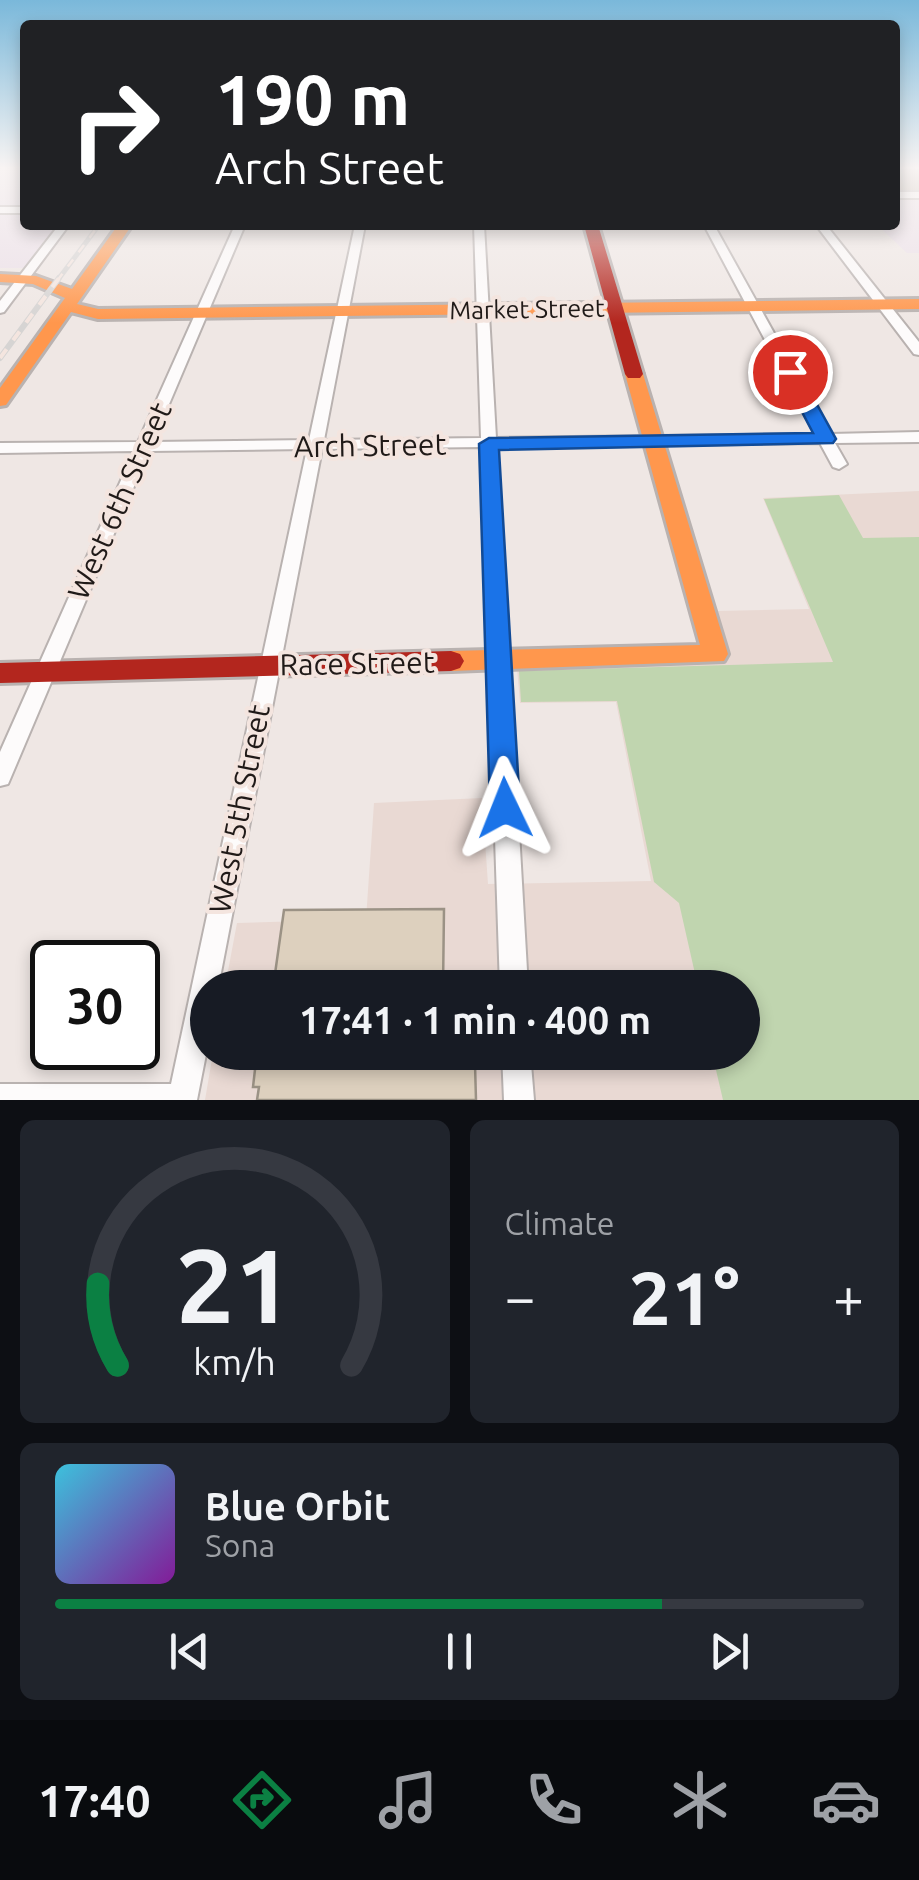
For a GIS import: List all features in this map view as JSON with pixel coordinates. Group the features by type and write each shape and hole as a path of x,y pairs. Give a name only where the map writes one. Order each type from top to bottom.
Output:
{"street":[{"path":"0,309 11,278 59,230"},
{"path":"0,401 121,230"},
{"name":"West 6th Street","path":"0,777 238,230"},
{"name":"West 5th Street","path":"182,1100 359,230"},
{"path":"479,230 513,970"},
{"path":"592,230 654,442"},
{"path":"712,230 839,464"},
{"path":"824,230 919,351"},
{"name":"Market Street","path":"11,278 39,280 70,302 135,312 919,304"},
{"name":"Arch Street","path":"0,448 919,438"},
{"name":"Race Street","path":"0,673 714,654 654,442"},
{"path":"517,1070 519,1100"},
{"path":"0,1099 182,1100"}],"shaded area":[{"path":"0,220 20,220 20,230 62,230 32,268 0,268"},
{"path":"900,220 919,220 919,253 907,253 882,230 900,230"},
{"path":"919,491 919,1100 205,1100 210,1070 760,1070 760,970 228,970 237,923 366,919 374,803 482,798 488,884 651,881 616,702 520,703 517,668 718,660 716,611 809,609 763,498"}],"green space":[{"path":"839,495 863,538 919,537 919,1100 723,1100 716,1070 760,1070 760,970 694,970 679,903 654,882 617,701 521,702 519,671 833,662 764,499"}],"building":[{"path":"444,909 443,970 276,970 284,910"},
{"path":"255,1070 475,1070 476,1100 257,1100 259,1087 253,1087"}],"railway":[{"path":"57,281 95,230"},
{"path":"0,358 59,278"}],"traffic: slow":[{"path":"0,401 121,230"},
{"path":"0,278 36,280 74,296"},
{"path":"67,306 98,314 919,304"},
{"path":"451,661 715,654 634,374"}],"traffic: jam":[{"path":"592,230 634,374"},
{"path":"0,673 451,661"}],"route":[{"path":"505,808 489,444 826,439 790,372"}]}
